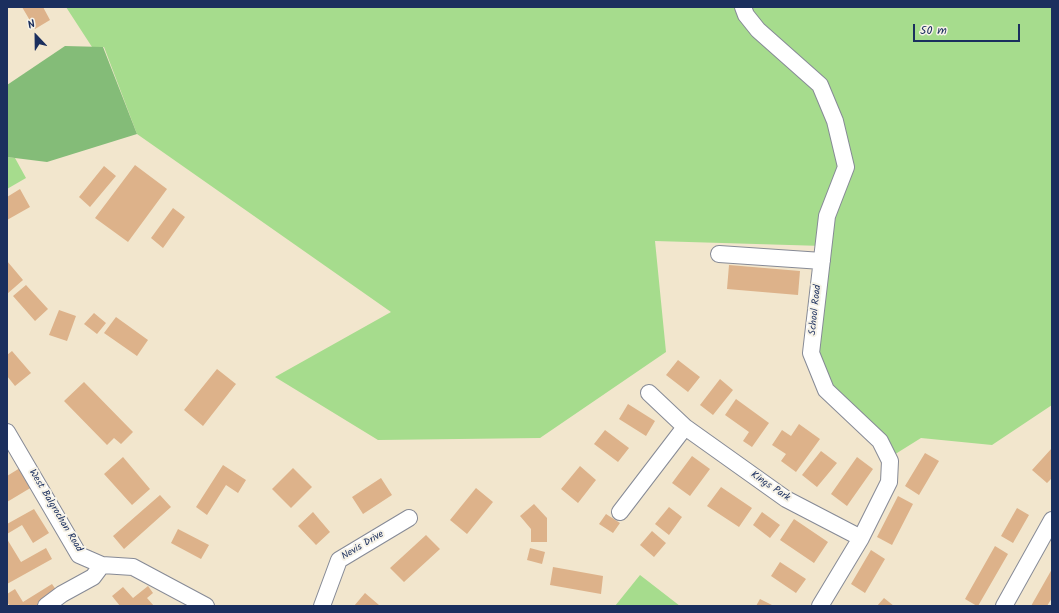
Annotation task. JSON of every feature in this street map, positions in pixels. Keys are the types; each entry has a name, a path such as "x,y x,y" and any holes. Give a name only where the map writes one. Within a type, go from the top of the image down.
{"street":[{"name":"School Road","path":"743,7 746,15 758,30 820,85 835,121 846,167 827,216 811,353 826,390 880,441 890,461 889,482 827,603"},
{"path":"719,254 822,261"},
{"name":"Kings Park","path":"649,393 685,427 786,499 861,538"},
{"path":"620,512 685,427"},
{"name":"West Balgrochan Road","path":"7,432 79,555 102,565 133,567 206,606"},
{"name":"Nevis Drive","path":"322,606 339,560 409,518"},
{"path":"1004,606 1052,520"},
{"path":"46,606 62,594 92,576 102,565"}],"green space":[{"path":"66,7 1052,7 1052,405 992,445 921,438 889,458 830,405 811,353 823,246 655,241 666,352 540,438 378,440 275,377 391,312 137,134 104,47 92,47"},
{"path":"65,46 103,47 137,134 47,162 7,157 7,85"},
{"path":"7,157 15,158 26,178 7,189"},
{"path":"640,575 680,606 615,606"}],"building":[{"path":"22,7 43,7 50,20 35,29"},
{"path":"135,165 167,189 128,242 95,218"},
{"path":"104,166 116,176 90,207 79,197"},
{"path":"20,189 30,207 7,220 7,197"},
{"path":"173,208 185,217 163,248 151,238"},
{"path":"7,261 23,280 7,294"},
{"path":"729,265 800,271 798,295 727,289"},
{"path":"26,285 48,309 35,321 13,296"},
{"path":"59,310 76,316 67,341 49,335"},
{"path":"94,313 106,323 97,334 84,324"},
{"path":"116,317 148,340 137,356 104,333"},
{"path":"12,351 31,373 15,386 7,376 7,355"},
{"path":"678,360 700,377 688,392 666,375"},
{"path":"217,369 236,384 203,426 184,410"},
{"path":"720,379 733,390 713,415 700,405"},
{"path":"84,382 133,432 121,444 114,438 107,445 64,401"},
{"path":"736,399 769,423 752,447 743,441 749,432 725,415"},
{"path":"628,404 655,421 646,436 619,419"},
{"path":"799,424 820,439 796,472 781,461 786,454 772,445 782,430 791,436"},
{"path":"605,430 629,448 618,462 594,444"},
{"path":"1052,448 1052,478 1047,483 1032,470"},
{"path":"821,451 837,463 817,487 802,475"},
{"path":"925,453 939,461 919,495 905,486"},
{"path":"692,456 710,469 690,496 672,483"},
{"path":"123,457 150,489 132,505 104,474"},
{"path":"857,457 873,469 847,506 831,494"},
{"path":"223,465 246,480 238,493 226,485 207,515 196,507"},
{"path":"580,466 596,480 578,503 561,489"},
{"path":"20,468 32,487 7,502 7,476"},
{"path":"293,468 312,487 291,508 272,489"},
{"path":"381,478 392,495 363,514 352,497"},
{"path":"721,487 752,508 739,527 707,506"},
{"path":"476,488 493,502 467,534 450,520"},
{"path":"160,495 171,507 124,549 113,536"},
{"path":"898,496 913,504 892,545 877,537"},
{"path":"534,504 547,518 547,542 531,542 531,529 520,516"},
{"path":"669,507 682,517 669,535 655,524"},
{"path":"1017,508 1029,515 1013,543 1001,536"},
{"path":"34,509 49,533 33,543 22,525 7,534 7,524"},
{"path":"313,512 330,532 316,545 298,526"},
{"path":"762,512 780,525 770,538 753,525"},
{"path":"606,514 620,523 613,533 599,524"},
{"path":"794,519 828,542 814,563 780,540"},
{"path":"178,529 209,545 201,559 171,543"},
{"path":"652,531 666,543 654,557 640,545"},
{"path":"426,535 440,549 404,582 390,568"},
{"path":"7,539 21,562 46,548 52,559 7,584"},
{"path":"995,546 1008,554 977,606 965,599"},
{"path":"530,548 545,552 542,564 527,560"},
{"path":"871,550 885,559 865,593 851,584"},
{"path":"780,562 806,579 796,593 771,576"},
{"path":"553,567 603,576 601,594 550,585"},
{"path":"1052,569 1052,598 1047,606 1031,606"},
{"path":"52,584 59,594 40,606 10,606 7,602 7,594 15,589 23,602"},
{"path":"148,586 153,593 147,598 154,606 120,606 112,596 123,587 133,598"},
{"path":"365,593 379,605 354,606"},
{"path":"884,598 894,606 877,606"},
{"path":"760,599 774,606 756,606"}]}
